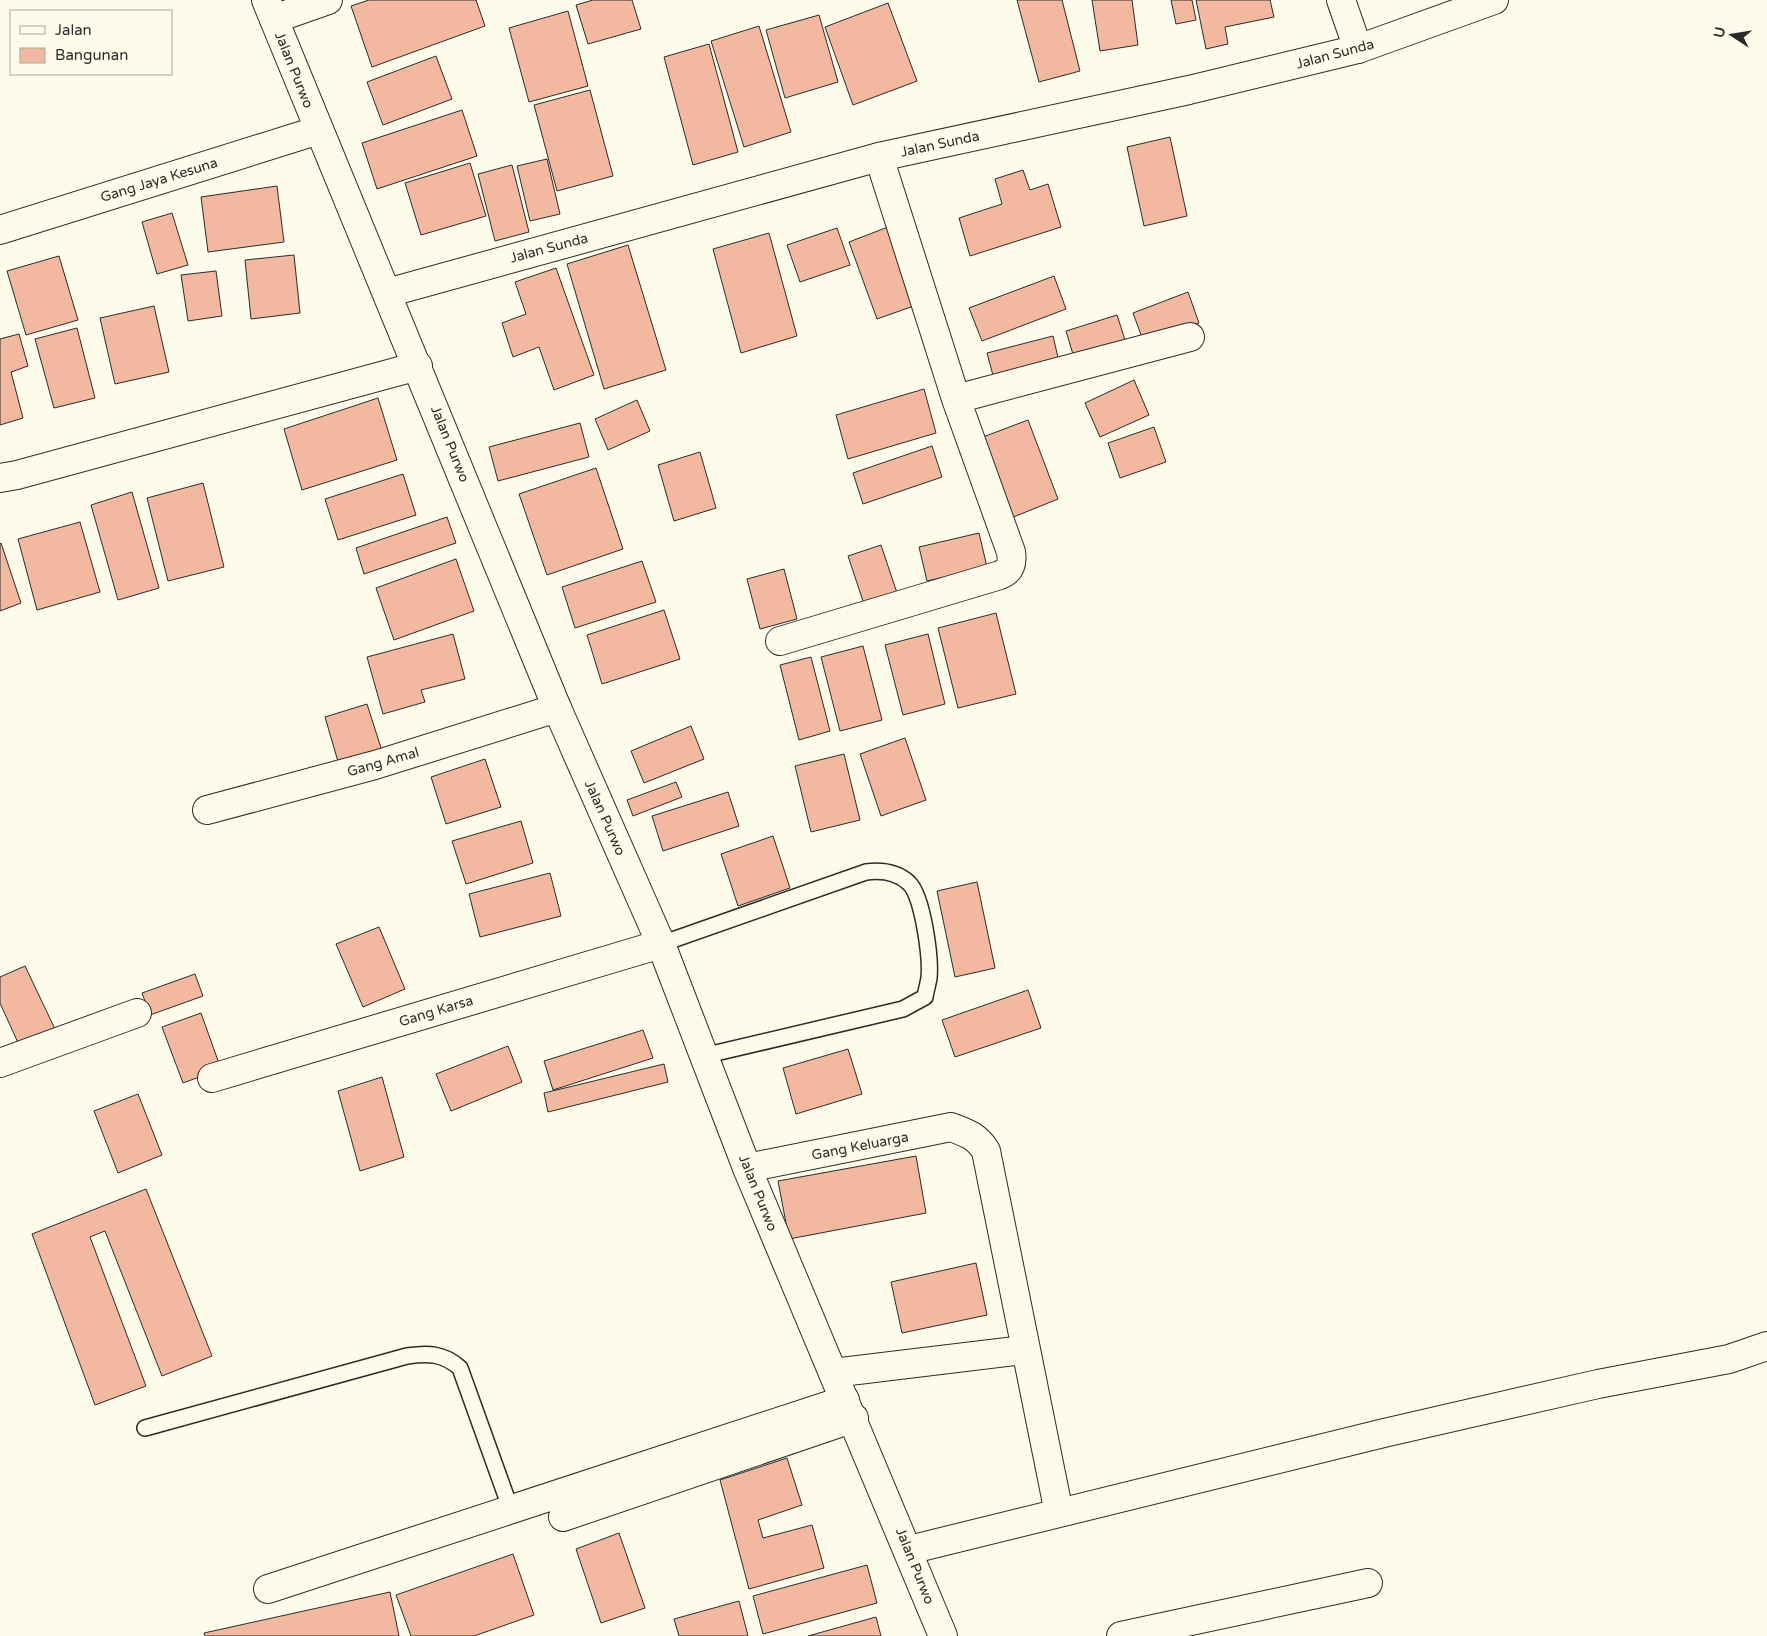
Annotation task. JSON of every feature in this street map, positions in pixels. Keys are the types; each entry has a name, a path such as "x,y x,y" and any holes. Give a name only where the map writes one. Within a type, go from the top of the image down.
{"street":[{"path":"270,10 328,0"},
{"path":"1341,0 1358,50"},
{"name":"Jalan Sunda","path":"387,292 879,157 1358,50 1494,0"},
{"name":"Jalan Purwo","path":"270,10 557,708 661,944 747,1168 944,1636"},
{"name":"Gang Jaya Kesuna","path":"0,230 318,130"},
{"path":"780,641 997,576 1012,565 1011,552 956,399 879,157"},
{"path":"956,399 1190,337"},
{"path":"0,478 17,475 418,366"},
{"name":"Gang Amal","path":"207,810 374,765 557,708"},
{"name":"Gang Karsa","path":"212,1078 661,944"},
{"path":"0,1063 137,1013"},
{"name":"Gang Keluarga","path":"747,1168 951,1127 972,1134 986,1151 1024,1350"},
{"path":"908,1550 1442,1420 1598,1384 1729,1359 1767,1346"},
{"path":"833,1373 1024,1350 1059,1513"},
{"path":"268,1589 511,1510 850,1409"},
{"path":"563,1517 850,1409"},
{"path":"1121,1636 1368,1583"}],"lane":[{"path":"661,944 866,872 880,870 902,877 916,892 927,946 929,977 925,997 903,1009 704,1056"},
{"path":"145,1428 407,1356 437,1355 452,1361 460,1368 511,1510"}],"building":[{"path":"369,0 476,0 485,26 372,67 351,6"},
{"path":"593,0 632,0 641,29 588,44 576,5"},
{"path":"1017,0 1062,0 1080,71 1039,82"},
{"path":"1092,0 1132,0 1138,45 1100,51"},
{"path":"1171,0 1192,0 1196,20 1176,24"},
{"path":"1196,0 1270,0 1274,17 1225,27 1228,44 1206,49"},
{"path":"888,3 917,81 853,105 825,27"},
{"path":"568,11 588,86 529,102 509,28"},
{"path":"819,15 838,82 785,98 766,30"},
{"path":"759,26 791,132 744,147 711,41"},
{"path":"709,44 738,152 693,165 664,57"},
{"path":"436,56 452,99 383,125 367,82"},
{"path":"590,90 613,176 557,191 534,105"},
{"path":"462,110 477,156 377,189 362,143"},
{"path":"1170,137 1187,216 1144,226 1127,147"},
{"path":"547,159 560,214 530,221 517,166"},
{"path":"470,163 486,216 421,235 405,183"},
{"path":"512,165 529,232 495,241 478,174"},
{"path":"1023,170 1030,190 1048,184 1061,227 970,256 959,218 1002,204 995,179"},
{"path":"277,186 284,242 208,252 201,197"},
{"path":"172,213 188,265 157,274 142,222"},
{"path":"893,225 922,303 877,319 849,242"},
{"path":"837,228 850,265 800,282 787,245"},
{"path":"769,233 797,336 741,353 713,249"},
{"path":"628,245 666,370 604,389 567,264"},
{"path":"294,255 300,313 251,319 245,260"},
{"path":"59,256 78,320 26,335 7,271"},
{"path":"556,268 594,375 554,390 539,347 513,357 502,323 526,314 515,282"},
{"path":"216,271 222,316 188,321 181,275"},
{"path":"1054,276 1066,309 982,341 969,308"},
{"path":"1188,292 1199,323 1144,343 1133,313"},
{"path":"154,306 169,372 115,384 100,318"},
{"path":"1117,315 1127,346 1075,361 1066,331"},
{"path":"77,328 95,398 54,408 35,339"},
{"path":"19,334 28,366 11,372 23,418 0,425 0,339"},
{"path":"1053,336 1060,366 995,383 987,353"},
{"path":"1134,380 1149,415 1100,437 1085,403"},
{"path":"924,389 936,433 848,459 836,415"},
{"path":"378,398 397,460 302,490 284,429"},
{"path":"637,400 650,431 608,450 595,419"},
{"path":"1028,420 1058,499 1006,520 975,440"},
{"path":"580,423 589,457 498,481 489,447"},
{"path":"1154,427 1166,462 1120,478 1108,443"},
{"path":"932,446 942,477 863,504 853,473"},
{"path":"700,452 716,508 674,521 658,465"},
{"path":"596,468 623,549 547,575 519,494"},
{"path":"403,474 416,515 338,540 325,499"},
{"path":"203,483 224,567 168,581 147,498"},
{"path":"132,492 159,588 118,600 91,505"},
{"path":"447,517 456,543 364,574 356,548"},
{"path":"80,522 100,592 37,610 18,539"},
{"path":"979,533 987,567 927,581 919,547"},
{"path":"0,544 21,603 0,611"},
{"path":"881,545 900,602 867,613 848,556"},
{"path":"456,559 474,611 394,640 376,588"},
{"path":"642,561 656,602 575,628 562,587"},
{"path":"784,569 797,619 760,629 747,579"},
{"path":"664,610 680,659 602,684 587,635"},
{"path":"996,613 1016,694 958,708 938,628"},
{"path":"453,634 465,679 421,690 425,702 383,714 367,657"},
{"path":"928,634 945,704 903,715 885,645"},
{"path":"863,646 882,720 840,731 821,657"},
{"path":"811,657 830,731 799,740 780,665"},
{"path":"367,704 382,751 339,765 325,717"},
{"path":"691,726 704,759 644,783 631,751"},
{"path":"905,738 926,800 881,816 860,754"},
{"path":"844,754 860,820 811,832 795,766"},
{"path":"485,759 501,807 446,824 431,777"},
{"path":"676,782 682,797 633,816 627,800"},
{"path":"728,792 739,826 663,851 652,816"},
{"path":"521,821 533,863 466,884 452,841"},
{"path":"773,836 790,888 738,906 721,854"},
{"path":"550,873 561,916 480,937 469,894"},
{"path":"977,882 995,968 955,977 937,891"},
{"path":"379,927 405,989 363,1007 336,944"},
{"path":"25,966 55,1029 19,1045 0,1003 0,977"},
{"path":"195,974 203,996 150,1015 142,993"},
{"path":"1028,990 1041,1028 955,1057 942,1020"},
{"path":"201,1013 221,1069 183,1083 162,1027"},
{"path":"643,1030 653,1058 553,1090 544,1061"},
{"path":"508,1046 522,1082 451,1111 436,1074"},
{"path":"848,1049 862,1094 796,1114 783,1068"},
{"path":"664,1064 668,1082 548,1112 544,1093"},
{"path":"382,1077 404,1157 360,1171 338,1091"},
{"path":"138,1094 162,1155 118,1173 94,1111"},
{"path":"916,1156 926,1213 789,1239 778,1181"},
{"path":"146,1189 212,1356 162,1376 105,1231 90,1237 146,1386 95,1405 32,1234"},
{"path":"976,1263 987,1315 902,1333 891,1282"},
{"path":"787,1458 802,1505 758,1520 763,1538 812,1525 824,1568 749,1589 720,1480"},
{"path":"619,1533 645,1608 601,1623 576,1549"},
{"path":"513,1554 534,1615 474,1636 411,1636 396,1595"},
{"path":"867,1565 877,1603 763,1634 753,1596"},
{"path":"390,1592 399,1636 205,1636 204,1633"},
{"path":"739,1601 748,1636 679,1636 674,1619"},
{"path":"876,1617 881,1636 808,1636"}]}
